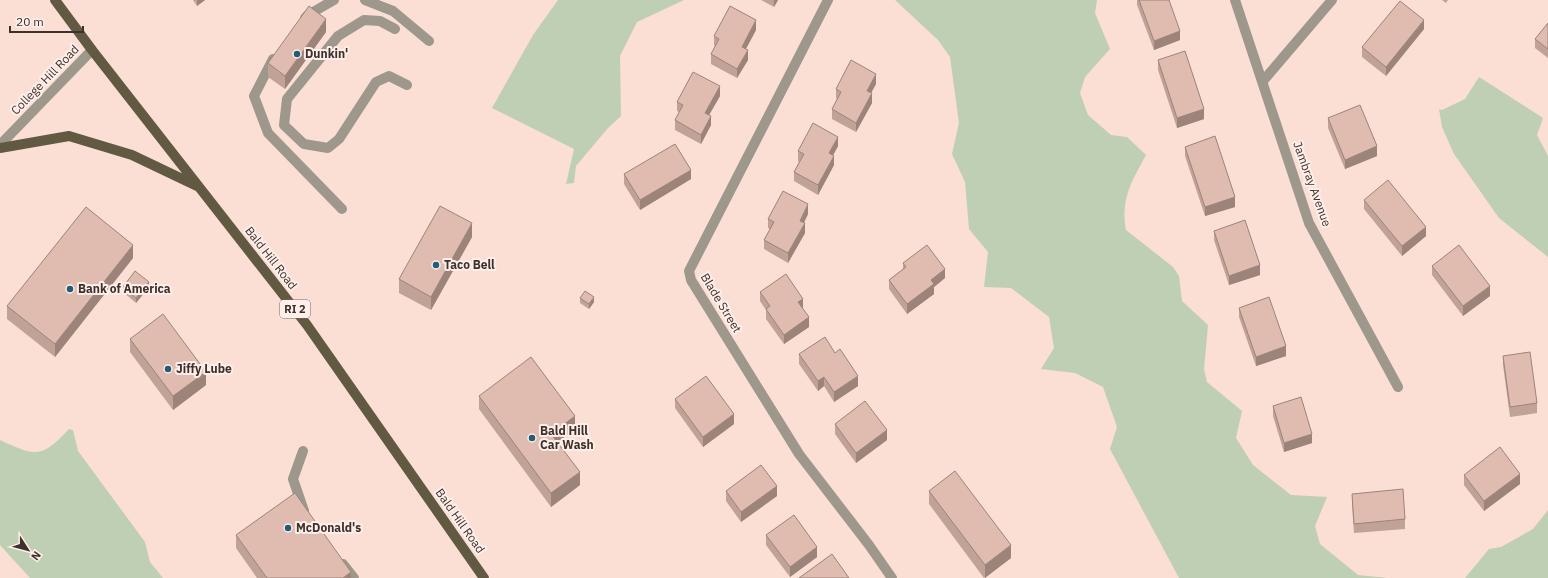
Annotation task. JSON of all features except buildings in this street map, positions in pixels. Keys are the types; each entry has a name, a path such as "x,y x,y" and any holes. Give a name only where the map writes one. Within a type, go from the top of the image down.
{"main road":[{"name":"Bald Hill Road","path":"55,0 92,50 307,325 484,578"},
{"path":"0,148 69,136 132,155 200,188"}],"street":[{"path":"299,26 308,15 334,0"},
{"path":"365,0 393,11 429,41"},
{"name":"Blade Street","path":"828,0 689,271 691,280 799,454 869,545 892,578"},
{"name":"Jambray Avenue","path":"1235,0 1309,223 1398,388"},
{"path":"1263,81 1332,0"},
{"path":"395,29 380,21 364,20 338,36 287,99 284,125 304,144 328,148 339,139 376,82 389,76 406,85"},
{"name":"College Hill Road","path":"0,145 92,50"},
{"path":"278,53 254,96 268,133 342,209"},
{"path":"303,451 293,479 301,506 310,521"},
{"path":"336,555 354,578"}],"green space":[{"path":"558,0 684,0 637,22 620,56 621,116 608,128 576,166 574,183 566,184 574,149 492,108 533,35"},
{"path":"895,0 1097,0 1095,13 1110,49 1085,77 1080,93 1088,115 1111,135 1127,137 1146,155 1128,191 1125,209 1126,230 1173,267 1179,276 1182,301 1208,325 1204,369 1207,382 1242,411 1236,438 1253,465 1291,495 1327,497 1315,526 1320,544 1358,575 1388,578 1179,578 1110,449 1117,427 1103,387 1075,373 1041,369 1054,348 1049,317 1011,288 984,287 988,252 969,229 965,182 952,154 959,123 950,57 938,40"},
{"path":"1479,77 1543,118 1537,135 1548,156 1548,257 1499,218 1454,154 1442,127 1439,109 1442,110 1465,99"},
{"path":"69,429 73,430 78,451 145,542 150,562 163,578 30,578 0,545 0,440 22,450 38,452 45,450 52,445"},
{"path":"1548,510 1548,578 1465,578 1489,549 1501,547 1533,529"}],"place":[{"name":"Dunkin'","path":"297,54"},
{"name":"Taco Bell","path":"436,265"},
{"name":"Bank of America","path":"70,289"},
{"name":"Jiffy Lube","path":"168,369"},
{"name":"Bald Hill Car Wash","path":"532,438"},
{"name":"McDonald's","path":"288,528"}]}
